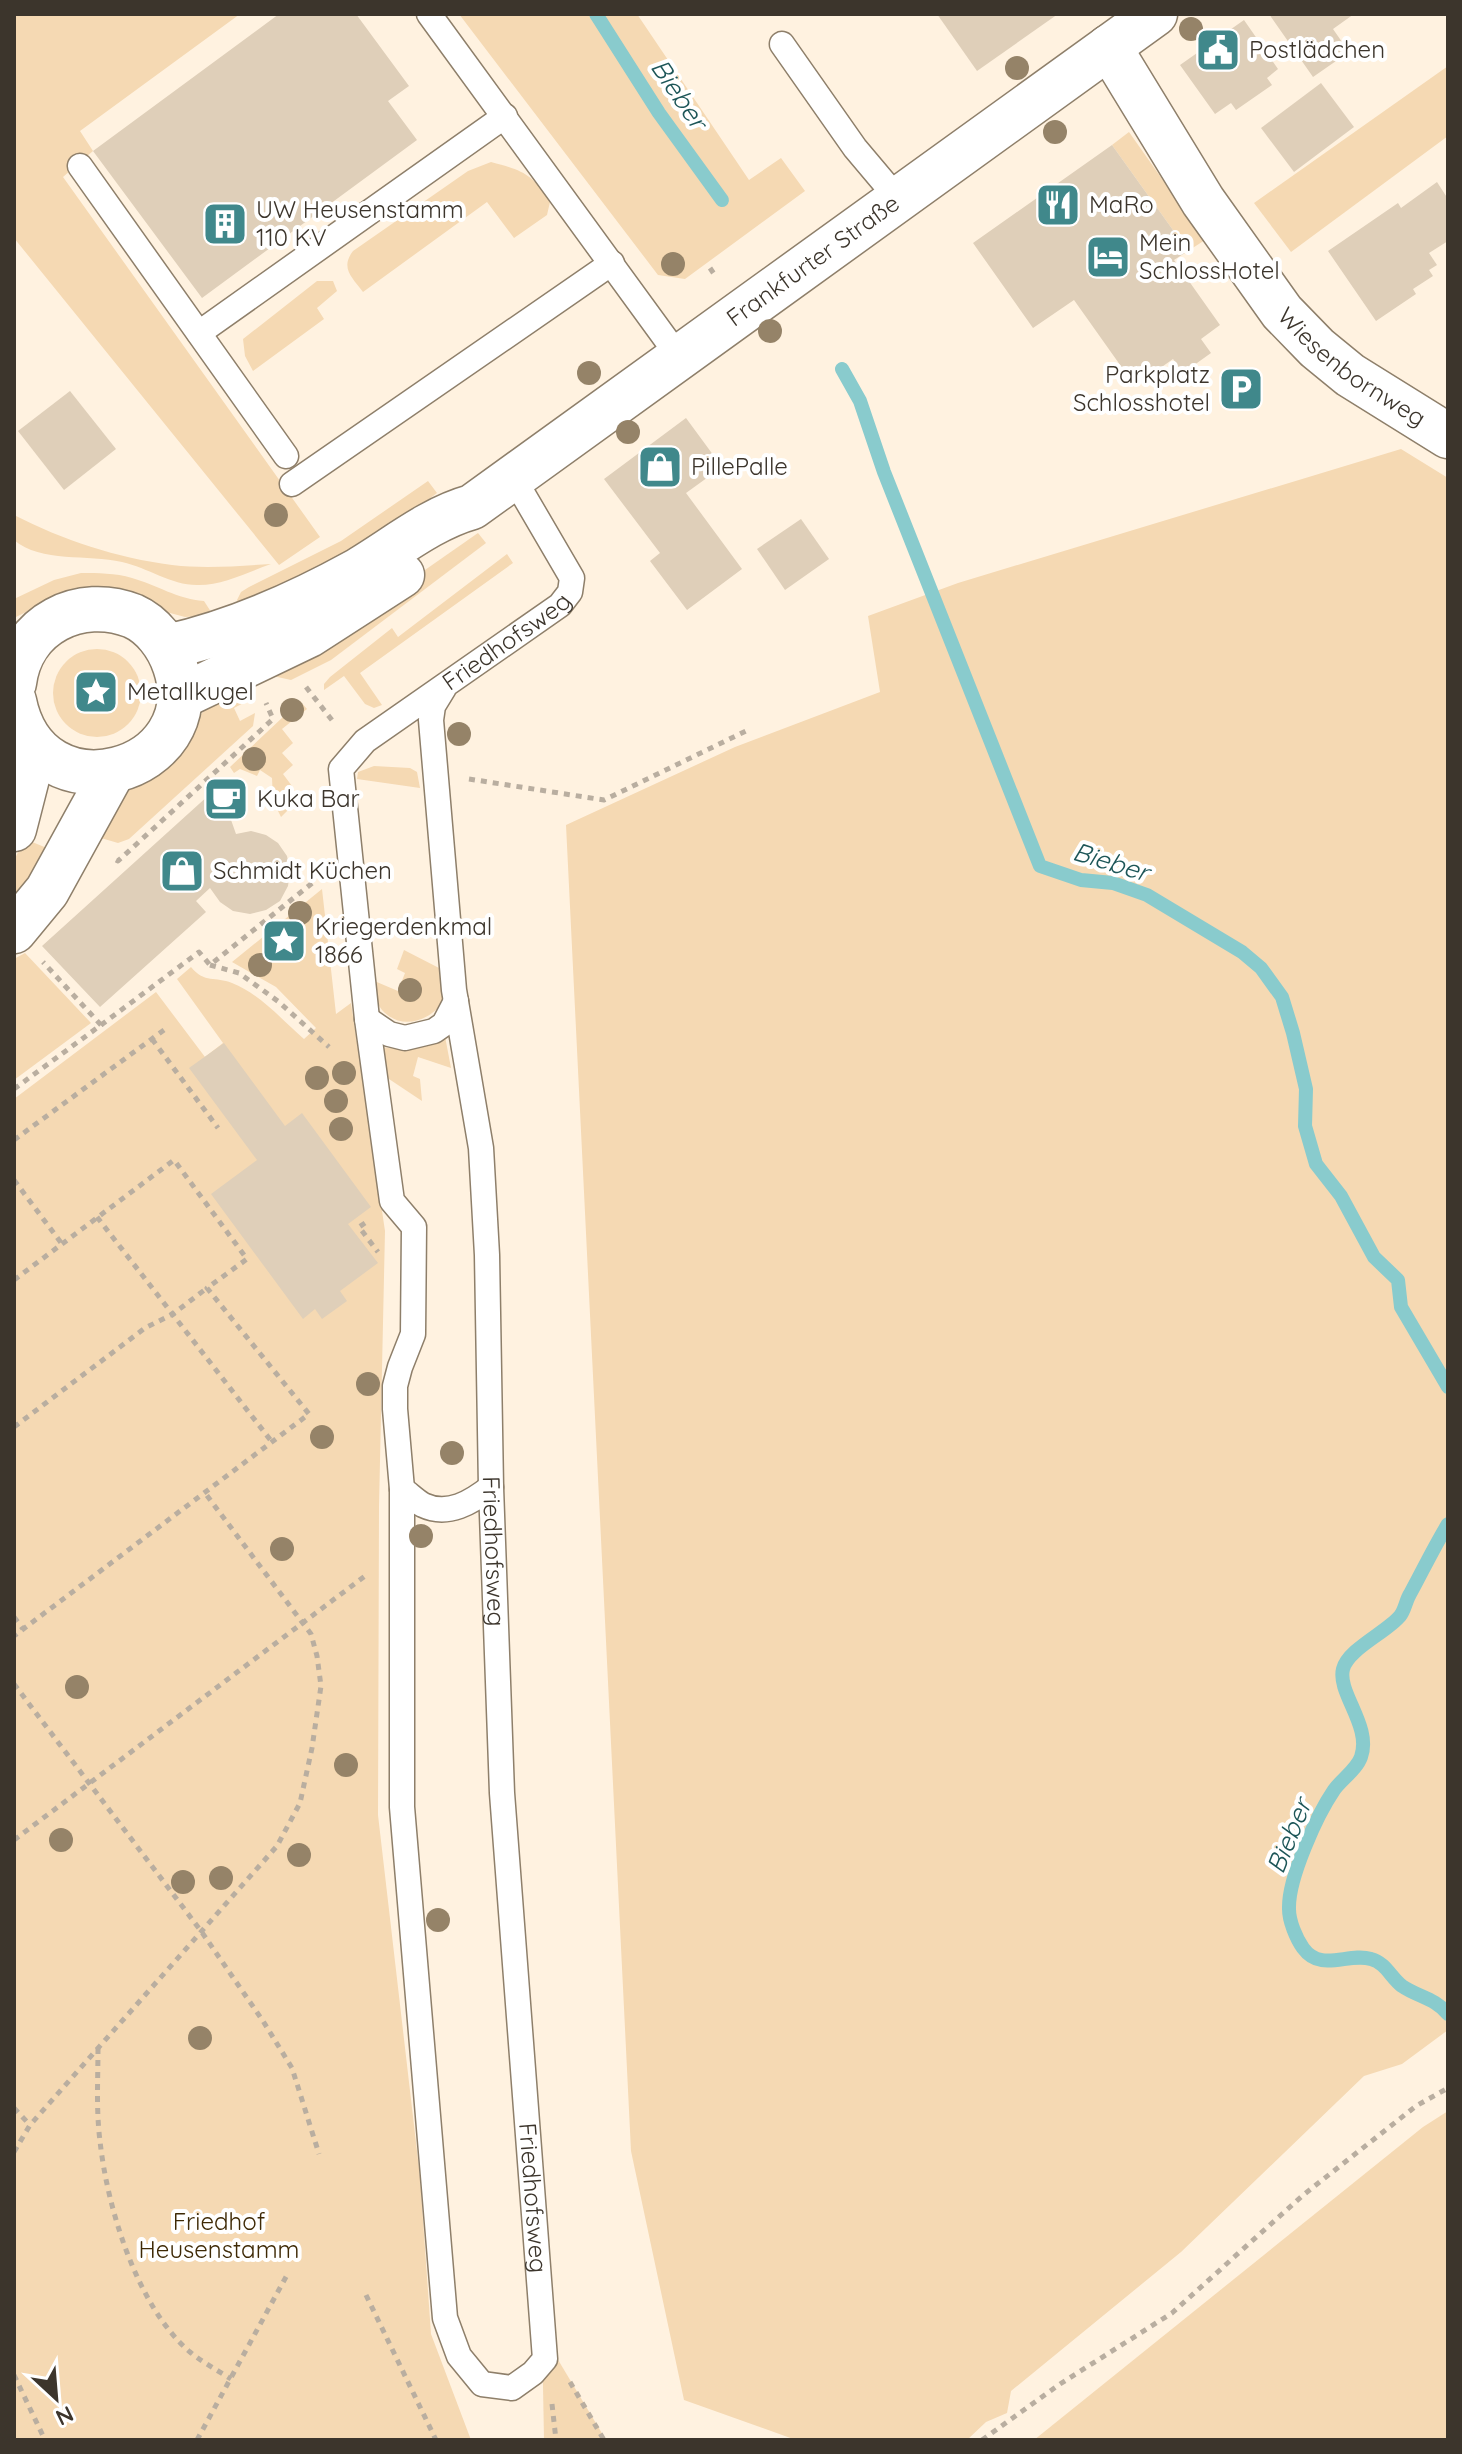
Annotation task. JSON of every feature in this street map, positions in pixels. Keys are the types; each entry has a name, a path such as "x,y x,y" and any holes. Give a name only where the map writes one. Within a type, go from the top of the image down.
{"street":[{"name":"Frankfurter Straße","path":"167,647 197,641 273,614 354,572 445,515 472,507 1155,14"},
{"name":"Wiesenbornweg","path":"1109,47 1203,201 1282,312 1317,348 1350,375 1448,436"},
{"name":"Frankfurter Straße","path":"180,697 309,635 350,610 459,534 472,507"},
{"path":"14,829 19,695 35,634 53,620 80,609 115,610 137,618 153,630 167,647 178,676 180,697 172,724 154,751 136,764 112,773 83,773 47,759 19,695"},
{"path":"26,944 47,891 112,773"}],"lane":[{"path":"429,14 679,357"},
{"path":"782,44 855,148 898,199"},
{"path":"199,333 505,116"},
{"path":"80,166 286,456"},
{"path":"292,484 612,263"},
{"name":"Friedhofsweg","path":"402,1489 402,1807 445,2318 459,2356 482,2384 512,2388 533,2373 545,2359 502,1793 491,1487 487,1255 481,1148 456,1001 431,720 433,706 444,688 560,605 570,592 572,578 513,477"},
{"path":"444,688 365,741 341,769 367,1019 392,1201 414,1227 413,1334 395,1386 402,1489 425,1506 447,1509 471,1503 491,1487"},
{"path":"367,1019 389,1034 405,1038 434,1031 444,1024 456,1001"}],"path":[{"path":"306,687 338,729 365,741"},
{"path":"435,771 473,780 604,800 750,729"},
{"path":"107,872 118,861"},
{"path":"210,965 317,879"},
{"path":"26,944 101,1025"},
{"path":"14,1089 199,952 210,965 239,973 279,1002 329,1047"},
{"path":"14,1140 164,1030"},
{"path":"152,1039 218,1128"},
{"path":"14,1280 174,1160 247,1259 173,1314 145,1328 14,1427"},
{"path":"14,1180 62,1244"},
{"path":"97,1217 272,1442"},
{"path":"14,1636 309,1414 207,1288"},
{"path":"14,2152 30,2125 277,1846 300,1803 321,1686 311,1634 205,1493"},
{"path":"14,1840 365,1576"},
{"path":"14,1617 23,1629"},
{"path":"14,1684 201,1931 263,2021 292,2068 319,2154"},
{"path":"98,2047 99,2139 109,2201 129,2255 145,2294 176,2338 191,2353 231,2379"},
{"path":"982,2440 1060,2384 1172,2313 1302,2196 1416,2106 1448,2088"},
{"path":"14,2108 30,2125"},
{"path":"197,2440 287,2275"},
{"path":"366,2295 436,2440"},
{"path":"14,2375 45,2440"},
{"path":"14,2399 22,2391"}],"green space":[{"path":"14,14 240,14 80,131 93,151 63,177 320,537 279,565 14,238"},
{"path":"459,14 637,14 749,180 781,158 805,191 685,279 658,275"},
{"path":"1448,66 1448,136 1291,252 1254,203"},
{"path":"1129,132 1205,240 1188,251 1112,145"},
{"path":"491,162 519,171 532,179 550,202 547,215 514,238 487,202 363,292 348,267 353,251 468,171"},
{"path":"317,281 333,281 337,291 317,308 324,319 253,371 245,356 243,339"},
{"path":"1401,449 1448,478 1448,2030 1402,2064 1364,2076 1181,2252 1011,2391 1007,2413 986,2422 967,2440 796,2440 684,2400 631,2151 566,825 735,747 880,692 868,616 958,583"},
{"path":"428,481 437,493 414,510 341,555 240,608 237,600 241,592 341,541"},
{"path":"14,515 91,547 151,562 197,567 271,564 217,583 189,585 122,562 37,552 14,540"},
{"path":"478,533 486,543 331,660 291,680 273,676"},
{"path":"507,554 513,563 360,673 382,705 374,708 365,704 344,676 324,690 324,684 330,677 392,628 398,637"},
{"path":"81,573 132,578 185,598 204,601 213,615 185,617 159,610 40,605 14,618 14,599 54,580"},
{"path":"88,649 106,649 122,656 134,668 141,684 141,702 134,718 122,730 106,737 88,737 72,730 60,718 53,702 53,684 60,668 72,656"},
{"path":"243,679 251,699 234,708 240,721 255,713 253,726 129,839 118,843 94,836 128,791 163,769 207,706"},
{"path":"300,701 307,709 282,729 293,743 282,753 293,765 283,774 292,786 283,795 292,806 281,817 273,801 272,778 260,770 257,776 240,769 234,773 230,767"},
{"path":"374,766 410,768 417,772 420,788 357,779 358,772"},
{"path":"25,839 54,851 14,909 14,860"},
{"name":"Friedhof Heusenstamm","path":"322,889 336,1014 351,1003 385,1231 379,1507 378,1815 420,2177 431,2334 471,2440 14,2440 14,1099 156,992 205,1057 223,1043 177,979 191,967 201,976 232,983 252,994 304,1039 316,1028 276,987 232,962"},
{"path":"404,950 439,968 443,1003 430,1015 406,1022 382,1010 372,980 398,991 405,973 397,969"},
{"path":"25,953 91,1023 14,1080 14,959"},
{"path":"444,1031 451,1068 418,1057 413,1076 420,1079 422,1101 383,1075 378,1046 397,1049 412,1046"},
{"path":"1448,2111 1448,2440 1034,2440 1423,2127"},
{"path":"542,2333 606,2440 544,2440"}],"building":[{"name":"UW Heusenstamm 110 KV","path":"279,14 356,14 409,86 388,101 417,140 202,298 93,151"},
{"path":"937,14 1058,14 977,71"},
{"path":"1269,14 1354,14 1333,29 1349,52 1313,77"},
{"path":"1244,20 1278,69 1267,78 1272,85 1236,110 1231,103 1215,114 1180,65"},
{"path":"1321,83 1354,127 1294,172 1261,128"},
{"path":"1112,145 1188,251 1174,260 1220,325 1201,339 1211,353 1183,373 1173,359 1135,386 1074,300 1033,328 973,243"},
{"path":"1437,182 1448,199 1448,241 1429,253 1437,265 1429,270 1433,276 1413,289 1416,294 1376,321 1328,251 1398,203 1401,208"},
{"path":"70,391 116,449 64,490 18,431"},
{"path":"686,418 722,467 686,493 742,569 687,610 650,561 660,553 604,479"},
{"path":"801,519 829,559 785,590 757,549"},
{"path":"220,785 241,808 230,817 236,834 251,831 266,835 278,843 287,856 290,871 288,886 280,901 266,910 250,914 233,911 220,902 210,888 196,901 206,912 100,1007 42,946"},
{"path":"224,1043 285,1126 302,1113 371,1207 348,1224 378,1263 340,1291 347,1301 322,1319 315,1309 303,1319 211,1194 257,1160 189,1068"}],"waterway":[{"name":"Bieber","path":"596,14 659,113 722,200"},
{"name":"Bieber","path":"842,369 860,401 884,472 1040,866 1081,880 1113,883 1147,895 1242,952 1261,968 1282,997 1293,1033 1306,1089 1305,1126 1316,1164 1341,1196 1374,1257 1398,1280 1401,1307 1448,1387"},
{"name":"Bieber","path":"1448,1524 1400,1616 1352,1655 1343,1669 1345,1689 1362,1734 1361,1757 1334,1790 1312,1830 1293,1881 1289,1909 1295,1934 1310,1955 1326,1961 1362,1958 1376,1961 1402,1986 1438,2004 1448,2014"}],"place":[{"name":"Postlädchen","path":"1218,50"},
{"name":"MaRo","path":"1058,205"},
{"name":"UW Heusenstamm 110 KV","path":"225,224"},
{"name":"Mein SchlossHotel","path":"1108,257"},
{"name":"Parkplatz Schlosshotel","path":"1241,389"},
{"name":"PillePalle","path":"660,467"},
{"name":"Metallkugel","path":"96,692"},
{"name":"Kuka Bar","path":"226,799"},
{"name":"Schmidt Küchen","path":"182,871"},
{"name":"Kriegerdenkmal 1866","path":"284,941"}]}
